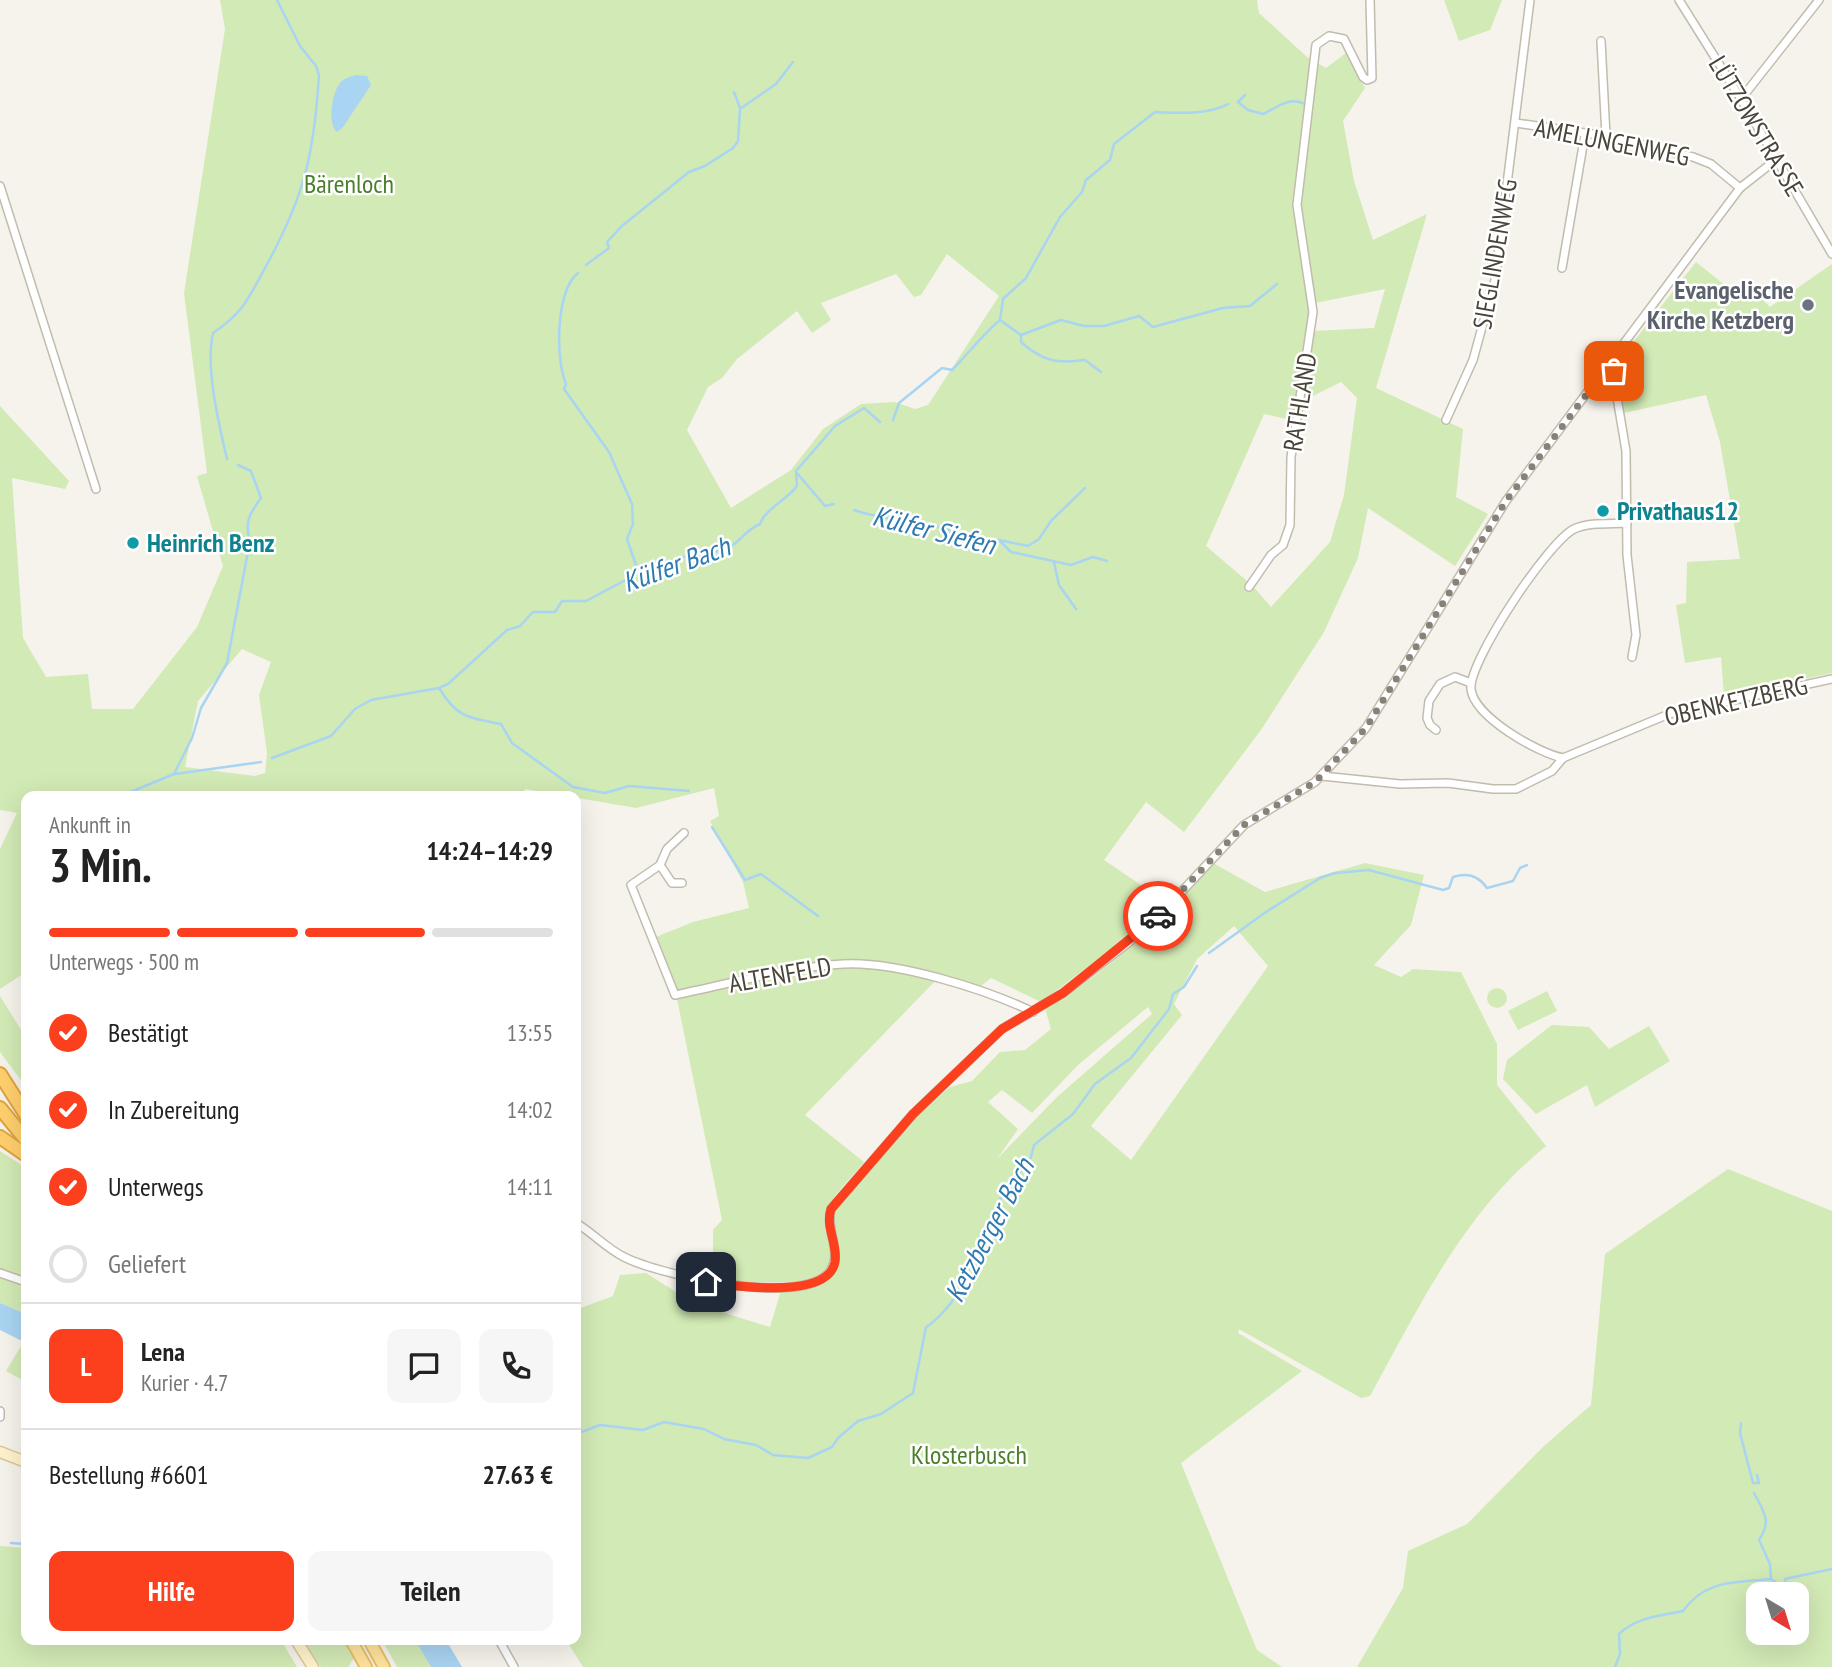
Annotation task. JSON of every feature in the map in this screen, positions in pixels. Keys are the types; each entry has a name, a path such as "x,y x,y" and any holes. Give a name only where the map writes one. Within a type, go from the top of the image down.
{"highway":[{"path":"0,1074 21,1108"},
{"path":"0,1086 21,1110"},
{"path":"0,1108 21,1134"},
{"path":"0,1137 21,1152"}],"main road":[{"path":"0,1452 21,1460"},
{"path":"299,1645 313,1667"},
{"path":"356,1645 376,1666"},
{"path":"370,1645 376,1666"}],"street":[{"name":"RATHLAND","path":"1250,587 1271,555 1283,545 1290,525 1291,457 1313,312 1297,205 1316,45 1329,36 1344,40 1363,77 1367,80 1372,78 1370,0"},
{"name":"SIEGLINDENWEG","path":"1446,420 1473,360 1486,321 1495,280 1530,0"},
{"name":"LÜTZOWSTRASSE","path":"1678,0 1741,99 1832,254"},
{"path":"1741,99 1819,0"},
{"path":"1601,41 1606,136"},
{"name":"AMELUNGENWEG","path":"1516,123 1606,136 1701,159 1740,188"},
{"path":"1562,268 1585,134"},
{"path":"581,1226 626,1258 696,1280 757,1287 799,1286 820,1281 835,1262 828,1218 834,1204 921,1106 1002,1029 1063,993 1144,929 1249,820 1322,776 1366,728 1386,701 1506,501 1740,188 1777,159"},
{"path":"0,186 96,489"},
{"path":"1611,362 1626,451 1627,555 1636,635 1632,657"},
{"path":"1563,758 1490,719 1477,704 1471,683 1478,662 1515,598 1568,533 1589,525 1627,523"},
{"path":"1436,730 1430,725 1427,710 1440,684 1455,677 1471,683"},
{"name":"OBENKETZBERG","path":"1322,776 1400,784 1448,782 1493,789 1516,789 1552,771 1563,758 1668,714 1832,679"},
{"name":"ALTENFELD","path":"684,833 667,849 660,865 631,885 675,995 799,970 849,964 915,973 1002,996 1033,1012"},
{"path":"660,865 672,883 682,883"},
{"path":"0,1273 21,1280"},
{"path":"0,1411 0,1417"},
{"path":"502,1645 514,1667"}],"green space":[{"name":"Bärenloch","path":"220,0 1257,0 1259,13 1307,57 1326,68 1346,53 1365,88 1343,121 1354,181 1373,240 1427,214 1376,388 1463,429 1456,497 1488,514 1455,566 1368,508 1358,558 1324,632 1261,730 1184,832 1146,802 1104,860 1166,902 1123,941 1041,1002 991,978 981,986 940,976 805,1115 864,1162 827,1211 830,1269 810,1282 732,1282 731,1270 713,1268 713,1230 722,1220 675,989 656,937 693,922 749,908 743,882 710,821 719,816 714,788 636,808 581,799 581,791 525,789 21,791 21,975 0,989 0,849 17,813 0,810 0,406 69,481 65,489 12,478 23,638 46,677 88,674 92,709 133,709 197,627 223,566 197,476 207,473 184,293 225,29","holes":["947,254 999,296 928,405 915,409 895,402 861,404 823,429 791,470 731,508 687,430 708,387 722,378 737,359 797,311 812,333 831,320 821,303 896,274 914,297 921,295","1385,289 1374,328 1313,331 1303,401 1341,382 1357,398 1344,495 1330,542 1271,607 1253,586 1206,546 1264,414 1295,421 1310,304","242,649 271,662 259,695 267,753 265,773 255,776 185,767 198,701"]},
{"path":"1444,0 1502,0 1490,30 1459,41"},
{"path":"1696,262 1731,290 1743,280 1770,307 1832,264 1832,673 1724,696 1721,657 1685,663 1676,605 1686,603 1687,562 1740,559 1720,442 1706,395 1624,413 1620,380 1621,365 1627,350"},
{"name":"Klosterbusch","path":"1213,863 1265,892 1365,863 1424,875 1411,925 1374,965 1401,977 1413,969 1461,972 1497,1044 1497,1085 1546,1146 1517,1172 1467,1230 1426,1294 1370,1396 1361,1398 1239,1329 1238,1333 1302,1371 1181,1463 1257,1650 1282,1667 583,1667 569,1645 581,1645 581,1308 613,1296 620,1275 646,1273 695,1304 770,1327 782,1287 807,1287 823,1283 831,1275 832,1222 836,1206 924,1108 950,1087 972,1081 1000,1052 1025,1050 1051,1029 1045,1008 1092,978 1155,924","holes":["1234,926 1268,966 1131,1160 1091,1126 1182,1015 1174,1004 1197,959","1148,1007 1152,1014 1057,1097 997,1159 1018,1129 988,1102 1002,1090 1032,1113 1079,1064"]},
{"path":"1497,988 1504,991 1507,998 1504,1005 1497,1008 1490,1005 1487,998 1490,991"},
{"path":"1547,991 1557,1011 1518,1030 1508,1011"},
{"path":"0,996 21,1030 21,1080 0,1052"},
{"path":"1552,1025 1589,1027 1609,1049 1649,1026 1670,1061 1595,1107 1587,1085 1536,1114 1503,1079 1507,1060"},
{"path":"0,1151 21,1165 21,1312 0,1303"},
{"path":"1728,1169 1832,1211 1832,1667 1357,1667 1403,1588 1408,1551 1467,1524 1544,1446 1591,1405 1605,1254"},
{"path":"21,1346 21,1379 6,1371"},
{"path":"0,1546 21,1548 21,1645 284,1645 297,1667 0,1667"},
{"path":"306,1645 349,1645 354,1658 348,1667 321,1667"},
{"path":"385,1645 418,1645 431,1667 397,1667"}],"water":[{"path":"356,75 367,76 371,85 337,132 331,115 337,88 342,81"},
{"path":"0,1303 21,1312 21,1340 0,1330"},
{"path":"418,1645 449,1645 462,1667 431,1667"}],"waterway":[{"path":"227,459 212,379 213,333 244,305 289,219 305,175 317,104 319,75 316,66 300,46 277,0"},
{"path":"586,265 609,248 607,242 622,226 689,172 705,166 733,148 738,141 740,109 776,84 793,62"},
{"path":"734,92 740,108"},
{"name":"Külfer Bach","path":"1245,95 1238,102 1248,110 1263,114 1289,102 1305,104"},
{"name":"Külfer Bach","path":"893,420 899,403 942,368 952,370 1000,320 1003,299 1026,278 1060,217 1082,192 1086,180 1110,160 1114,144 1155,112 1202,112 1228,104"},
{"path":"578,273 565,294 560,325 560,358 566,384 564,389 609,452 632,504 633,524 627,539 638,571"},
{"path":"1000,320 1021,335 1061,320 1084,326 1104,326 1139,316 1153,327 1223,308 1250,306 1277,284"},
{"path":"1021,336 1021,342 1043,357 1066,362 1085,360 1101,372"},
{"name":"Külfer Bach","path":"439,688 448,684 507,630 520,626 533,612 555,612 562,601 586,601 652,566 691,555 702,556 709,551 725,550 760,524 766,514 793,491 797,486 796,471 835,426 864,408 880,422"},
{"path":"133,791 174,774 192,738 201,708 227,663 250,541 248,523 261,498 251,471 238,465"},
{"name":"Külfer Siefen","path":"796,472 825,506 834,504"},
{"path":"999,540 1028,546 1039,539 1051,521 1085,488"},
{"name":"Külfer Siefen","path":"854,510 945,529 972,543 999,540 1011,552 1071,565 1093,557 1107,561"},
{"name":"Külfer Siefen","path":"1054,562 1059,585 1076,609"},
{"path":"272,758 331,736 355,709 371,700 439,688 458,711 480,720 501,724 512,743 573,787 605,793 629,786 689,791"},
{"path":"175,774 261,762"},
{"path":"712,827 745,880 761,874 818,916"},
{"name":"Ketzberger Bach","path":"1209,953 1266,912 1320,878 1335,873 1369,870 1443,890 1449,888 1453,877 1464,875 1473,876 1487,888 1513,881 1520,868 1527,865"},
{"name":"Ketzberger Bach","path":"581,1432 600,1425 643,1430 664,1422 704,1429 724,1439 756,1445 773,1455 808,1458 832,1447 838,1438 858,1421 881,1414 913,1393 926,1327 950,1304 974,1270 981,1251 980,1235 988,1233 998,1217 1000,1199 1031,1157 1034,1145 1073,1114 1095,1084 1131,1058 1169,1009 1173,994 1184,987 1197,966"},
{"path":"1741,1423 1740,1433 1753,1483 1759,1483 1757,1475"},
{"path":"1754,1493 1765,1516 1765,1527 1759,1540 1770,1564 1771,1579"},
{"path":"11,1543 21,1544"},
{"path":"1615,1667 1620,1654 1619,1634 1626,1628 1657,1616 1683,1611 1701,1593 1711,1588 1733,1582 1771,1579 1781,1586 1785,1585 1785,1579 1832,1569"}],"way so far":[{"path":"1158,916 1249,820 1315,782 1366,728 1386,701 1506,501 1611,362 1614,371"}],"place":[{"name":"Evangelische Kirche Ketzberg","path":"1808,305"},
{"name":"Privathaus12","path":"1603,511"},
{"name":"Heinrich Benz","path":"133,543"}],"route":[{"path":"706,1282 757,1287 799,1286 820,1281 828,1275 835,1262 828,1218 831,1209 913,1114 1002,1029 1063,993 1096,969 1158,916"}]}
